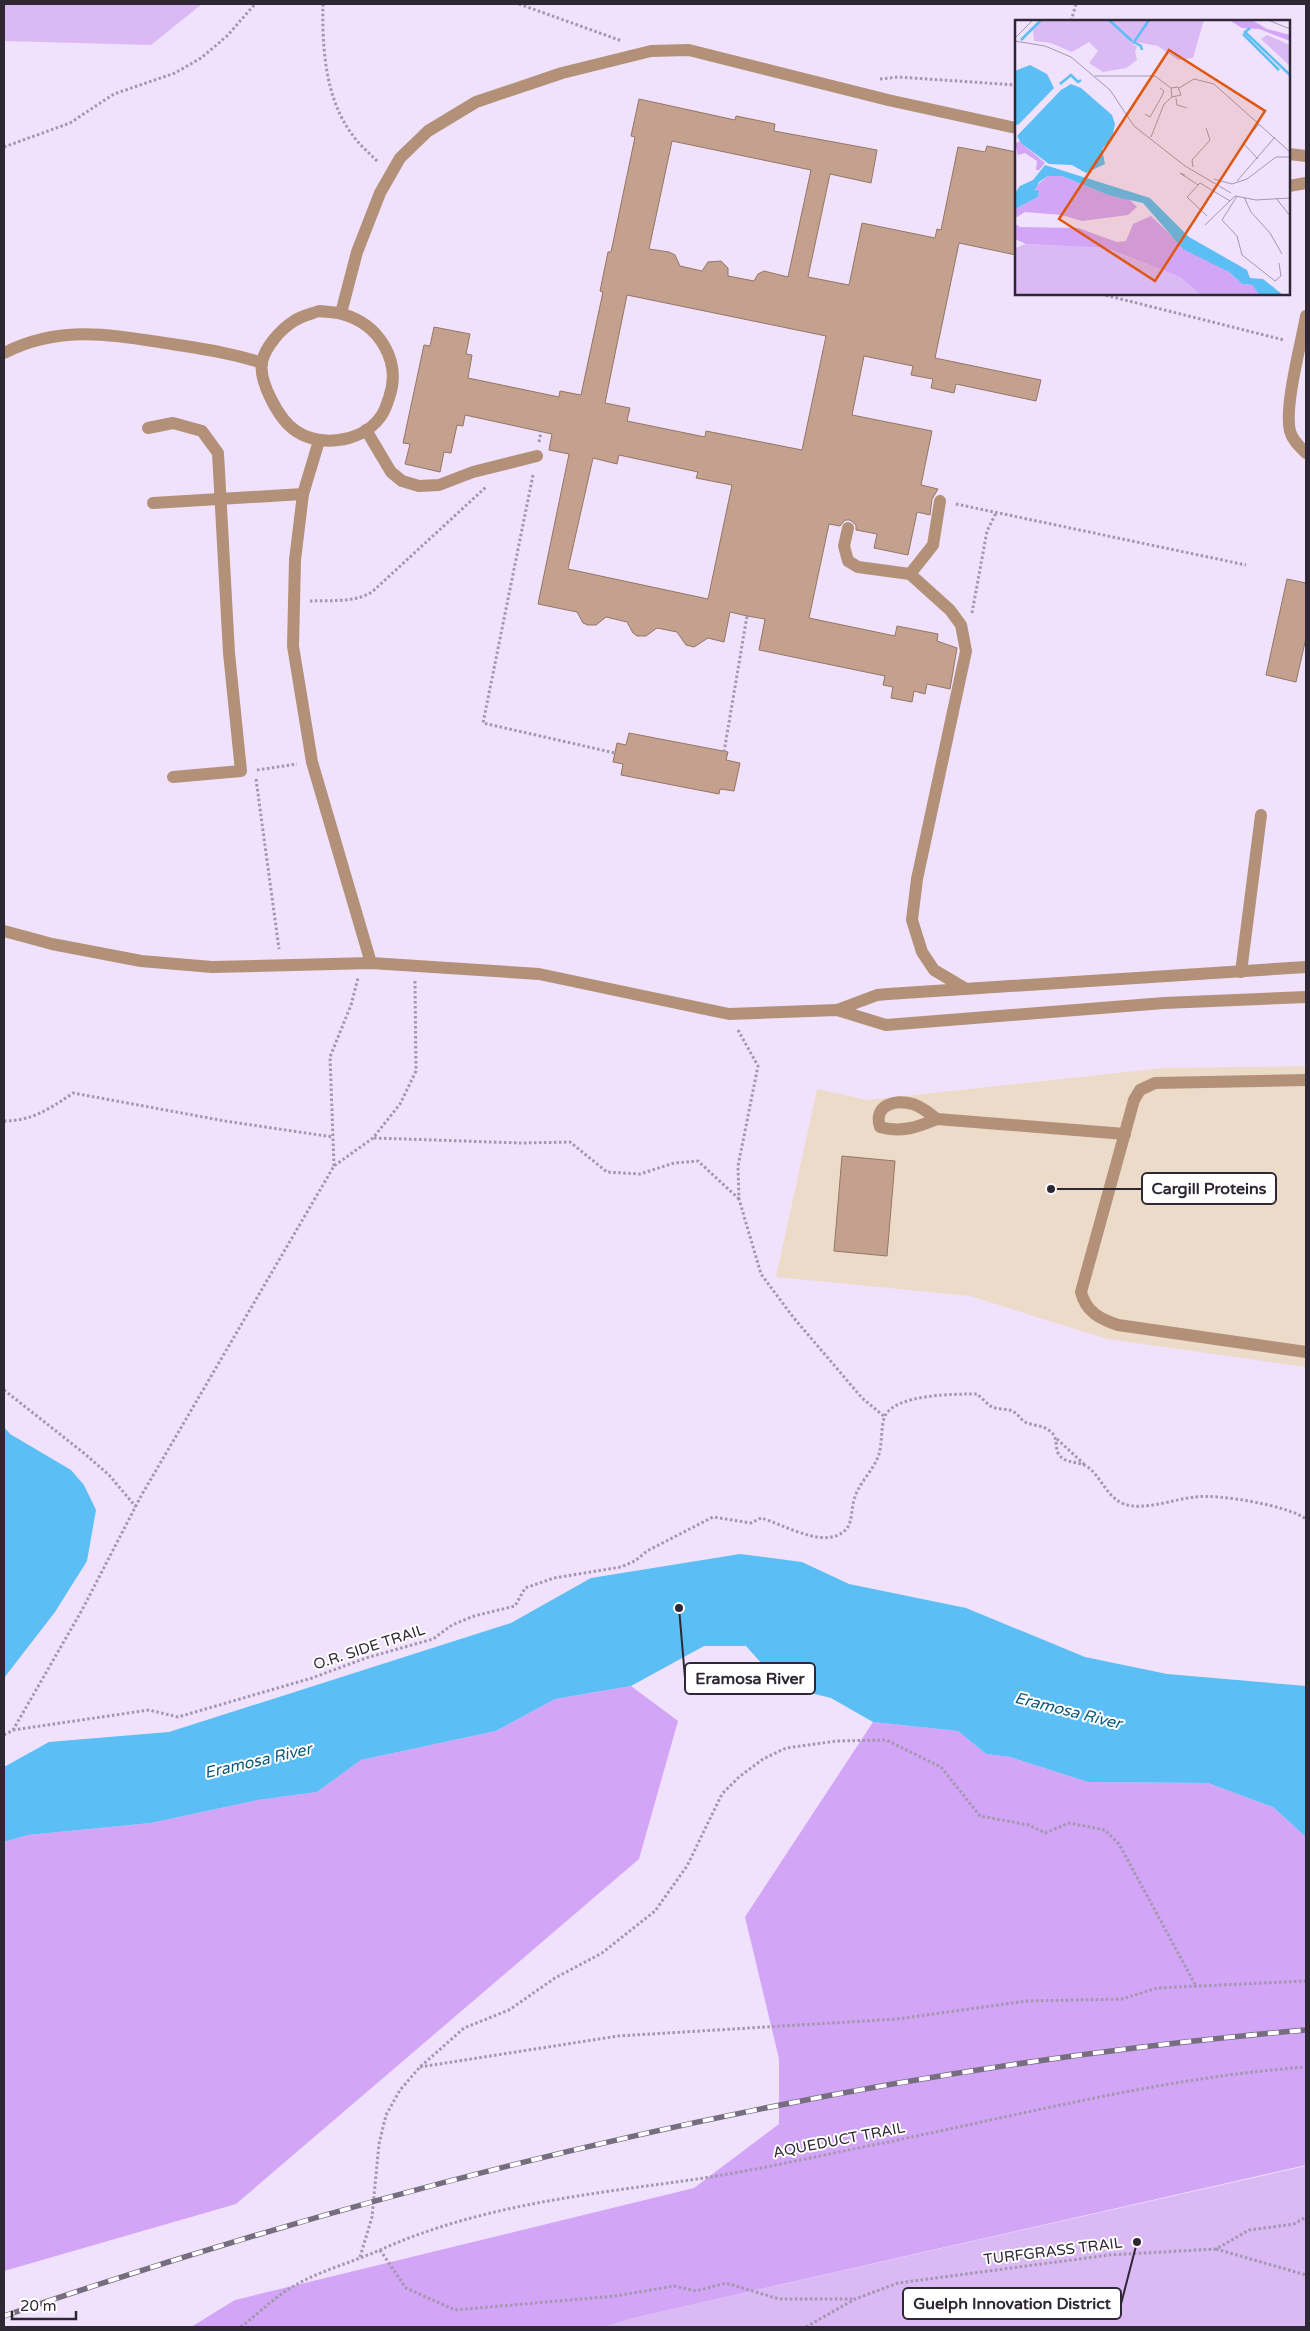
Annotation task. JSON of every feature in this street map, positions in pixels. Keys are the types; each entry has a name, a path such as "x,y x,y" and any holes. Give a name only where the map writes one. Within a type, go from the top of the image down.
{"lane":[{"path":"341,313 357,252 380,193 400,158 428,131 476,102 562,73 651,51 689,50 888,100 1015,128"},
{"path":"1290,154 1306,156"},
{"path":"1290,186 1306,183"},
{"path":"319,311 341,313 361,322 384,342 392,364 392,389 383,414 366,430 346,440 318,441 296,432 278,414 266,388 262,363 274,338 294,321 319,311"},
{"path":"1306,316 1289,407 1290,432 1297,444 1306,453"},
{"path":"4,353 22,344 58,336 104,333 236,354 262,363"},
{"path":"148,428 173,423 202,431 218,453 222,499 229,653 241,771 173,777"},
{"path":"366,430 391,472 402,481 419,486 439,485 473,472 537,456"},
{"path":"318,441 303,494 295,560 293,646 312,762 366,963"},
{"path":"153,503 303,494"},
{"path":"910,574 932,545 940,501"},
{"path":"848,528 844,546 848,561 858,567 910,574 950,610 961,625 966,651 916,879 912,920 922,952 934,970 966,989"},
{"path":"1241,972 1260,815"},
{"path":"4,931 52,944 140,961 212,967 366,963 539,974 729,1014 837,1010 877,995 1306,967"},
{"path":"837,1010 886,1025 1164,1003 1306,998"},
{"path":"1306,1080 1155,1083 1140,1090 1134,1100 1083,1281 1082,1292 1084,1302 1091,1312 1098,1318 1118,1325 1306,1352"},
{"path":"936,1120 1125,1134"}],"path":[{"path":"4,147 70,123 114,94 175,73 200,58 227,36 255,4"},
{"path":"323,4 322,34 330,88 340,112 354,136 390,175"},
{"path":"519,4 651,51"},
{"path":"1071,20 1076,4"},
{"path":"874,80 898,77 1015,85"},
{"path":"1104,295 1288,340"},
{"path":"541,432 482,723 615,753"},
{"path":"294,602 363,597 372,592 492,481"},
{"path":"953,504 1246,565"},
{"path":"972,617 987,531 996,513"},
{"path":"724,752 747,616"},
{"path":"241,771 312,762"},
{"path":"255,770 281,964"},
{"path":"334,1166 330,1057 366,963"},
{"path":"4,1735 13,1730 82,1610 136,1507 239,1326 334,1166 373,1138 400,1104 416,1071 415,965"},
{"path":"729,1014 758,1066 738,1166 739,1199 761,1274 793,1317 862,1398 885,1417 891,1407 928,1396 977,1394 992,1407 1014,1412 1024,1422 1042,1426 1051,1431 1086,1466 1110,1495 1124,1504 1136,1506 1207,1496 1237,1499 1289,1511 1306,1519"},
{"path":"4,1122 18,1121 44,1113 72,1093 224,1121 333,1137"},
{"path":"373,1138 522,1143 570,1142 607,1172 640,1174 674,1163 698,1161 739,1199"},
{"path":"4,1390 85,1454 108,1475 136,1507"},
{"name":"O.R. SIDE TRAIL","path":"13,1730 149,1710 178,1717 312,1678 366,1658 433,1639 452,1625 474,1616 515,1606 525,1588 554,1578 621,1567 635,1561 647,1551 713,1517 751,1523 761,1518 805,1535 815,1537 837,1536 848,1527 853,1518 854,1500 879,1455 885,1417"},
{"path":"1056,1438 1058,1453 1066,1461 1086,1466"},
{"path":"360,2257 372,2217 379,2144 386,2115 400,2090 420,2067 464,2028 509,2010 555,1978 602,1953 655,1911 687,1866 722,1794 739,1777 763,1759 786,1748 837,1741 886,1740 941,1767 980,1816 1029,1825 1045,1833 1069,1823 1105,1830 1119,1844 1196,1986"},
{"path":"420,2067 618,2036 897,2019 1027,2001 1122,1999 1157,1988 1306,1981"},
{"name":"AQUEDUCT TRAIL","path":"241,2327 285,2292 338,2264 468,2218 536,2204 632,2187 685,2181 865,2147 1162,2085 1306,2066"},
{"name":"TURFGRASS TRAIL","path":"806,2327 855,2299 898,2283 1027,2264 1109,2255 1216,2250 1249,2230 1294,2224 1306,2217"},
{"path":"380,2250 406,2288 455,2310 615,2296 674,2286 696,2291 726,2283 778,2300 855,2299"},
{"path":"1216,2250 1306,2275"}],"shaded area":[{"path":"4,4 202,4 151,45 4,41"},
{"path":"1306,1066 1306,1367 1107,1339 970,1296 776,1277 817,1089 867,1100 1163,1068"},
{"path":"631,1686 678,1721 639,1859 236,2204 4,2271 4,1842 28,1835 151,1823 258,1800 317,1792 361,1760 496,1731 555,1699"},
{"path":"873,1722 958,1731 986,1754 1010,1757 1088,1782 1208,1783 1273,1807 1306,1837 1306,2165 629,2319 605,2327 191,2327 235,2300 694,2188 779,2124 779,2059 745,1917"},
{"path":"1306,2166 1306,2327 605,2327 629,2319"}],"water":[{"path":"4,1427 10,1434 71,1470 84,1485 96,1510 87,1561 55,1612 4,1678"},
{"path":"740,1554 802,1562 849,1584 966,1608 1085,1657 1167,1674 1306,1686 1306,1837 1273,1807 1208,1783 1088,1782 1010,1757 986,1754 958,1731 873,1722 831,1698 782,1686 746,1646 704,1646 631,1686 555,1699 496,1731 361,1760 317,1792 258,1800 151,1823 28,1835 4,1842 4,1767 49,1742 169,1732 511,1623 591,1578"}],"building":[{"path":"639,99 735,120 736,116 775,124 774,131 877,150 871,183 830,174 808,277 849,285 862,223 935,238 937,229 941,230 958,147 985,152 987,146 1015,152 1015,255 959,243 935,358 1041,380 1036,401 956,384 954,393 931,388 933,379 911,375 913,366 864,356 852,415 932,431 921,485 938,489 932,499 930,515 917,512 908,555 874,548 877,534 856,530 856,525 850,520 845,520 840,526 829,524 809,618 895,636 897,626 938,634 937,641 957,648 950,689 927,684 925,694 914,691 912,702 891,698 893,687 883,685 885,676 759,650 765,619 730,612 724,642 708,638 694,647 686,645 677,632 657,628 646,636 637,636 633,633 627,622 606,617 596,625 588,625 583,623 577,612 538,604 569,454 549,450 552,434 465,415 463,426 457,425 451,453 444,452 440,472 405,464 410,444 403,443 424,345 430,346 434,327 470,334 466,354 472,355 468,378 559,397 560,391 581,395 603,292 600,291 608,252 611,252 635,137 631,136","holes":["672,141 811,170 788,277 764,271 758,274 754,281 728,276 728,268 721,261 708,262 702,271 680,266 675,255 669,252 649,249","627,295 826,336 802,450 706,431 705,437 627,421 630,408 605,403","619,455 698,472 696,478 732,485 708,599 568,569 593,458 617,464"]},
{"path":"1287,579 1306,583 1306,638 1296,682 1266,675"},
{"path":"629,733 728,752 726,760 740,763 734,791 720,789 719,794 621,775 623,764 613,762 617,743 626,745"},
{"path":"842,1156 895,1161 887,1256 834,1251"}],"railway":[{"path":"4,2316 162,2264 322,2216 484,2172 646,2133 810,2099 975,2070 1140,2047 1306,2030"}],"place":[{"name":"Cargill Proteins","path":"1051,1189"},
{"name":"Eramosa River","path":"679,1608"},
{"name":"Guelph Innovation District","path":"1137,2242"}]}
